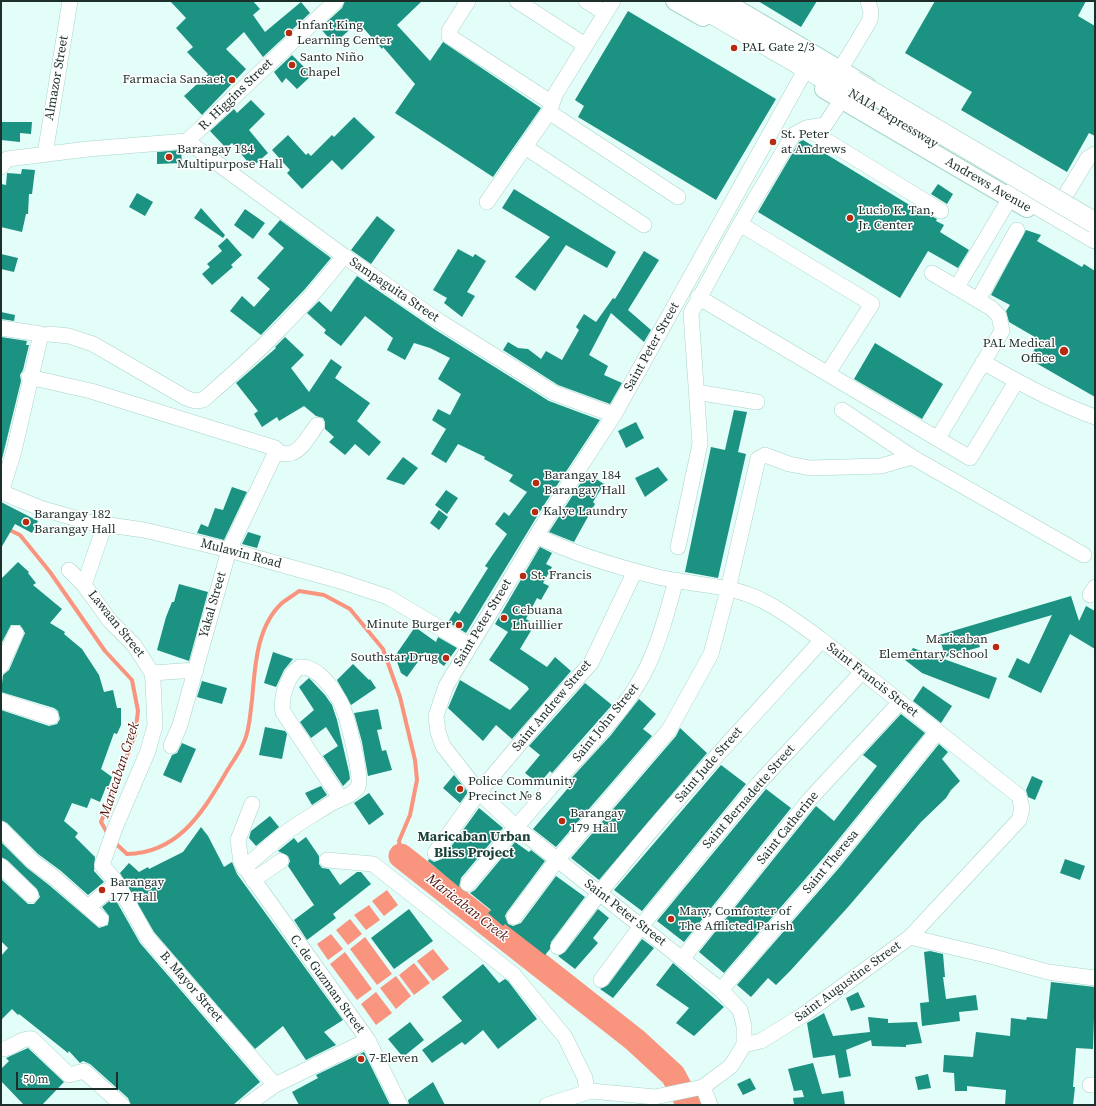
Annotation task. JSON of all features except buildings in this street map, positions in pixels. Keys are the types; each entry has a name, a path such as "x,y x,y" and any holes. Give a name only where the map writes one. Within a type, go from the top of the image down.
{"highway":[{"name":"NAIA Expressway","path":"691,1 1095,238"},
{"name":"NAIA Expressway","path":"719,1 1095,221"}],"main road":[{"name":"Andrews Avenue","path":"675,1 1095,247"},
{"name":"Andrews Avenue","path":"722,1 951,134 1095,221"},
{"path":"938,155 951,134"}],"street":[{"name":"Almazor Street","path":"45,154 70,1"},
{"name":"R. Higgins Street","path":"1,167 7,159 187,141 336,1"},
{"path":"468,1 449,30 449,36 678,196"},
{"path":"517,1 585,45"},
{"path":"487,202 525,148 550,108 556,92 609,7 586,1"},
{"path":"840,70 870,20 871,12 868,1"},
{"name":"Saint Peter Street","path":"744,1045 744,1026 740,1010 721,990 515,826 479,792 443,746 438,732 436,716 446,686 537,536 614,415 802,76"},
{"path":"678,547 700,444 691,313 698,297 793,135 806,128 825,125 842,99"},
{"path":"806,128 941,211"},
{"name":"Sampaguita Street","path":"187,141 344,256 439,321 554,393 614,415"},
{"path":"525,148 644,225"},
{"path":"1062,201 1088,158 1095,154"},
{"path":"957,287 1010,198"},
{"path":"740,224 872,304 828,373"},
{"path":"978,300 1018,230"},
{"path":"1,328 68,336 93,344 186,398 195,401 203,400 251,359 319,288 344,256"},
{"path":"932,273 992,308 999,316 1002,331 938,438"},
{"path":"698,297 970,458 1016,382"},
{"path":"1,492 14,451 29,377 45,334"},
{"path":"984,362 1016,382 1095,417"},
{"path":"29,377 91,391 275,448 280,453 290,454 298,450 317,425"},
{"path":"696,392 757,402"},
{"path":"842,410 912,457 1084,555"},
{"name":"Yakal Street","path":"171,746 180,725 229,550 274,456 280,453"},
{"path":"514,917 558,860 670,730 711,654 728,590 758,459 765,455 789,464 810,468 881,466 912,457"},
{"name":"Mulawin Road","path":"1,492 44,509 88,522 144,530 229,550 340,581 388,597 470,646"},
{"path":"84,585 105,524"},
{"name":"Saint Francis Street","path":"537,536 570,552 635,571 728,590 760,599 790,617 822,640 1019,796 1022,809 1018,820 910,937"},
{"name":"Lawaan Street","path":"69,570 84,585 110,621 134,645 152,673"},
{"name":"Saint Andrew Street","path":"435,852 479,792 549,709 591,663 635,571"},
{"name":"Saint John Street","path":"468,884 515,826 590,745 628,698 639,681 658,643 676,580"},
{"path":"2,660 16,633"},
{"name":"Saint Jude Street","path":"558,947 598,893 718,754 822,640"},
{"path":"249,874 285,833 340,798 355,791 359,781 353,744 340,702 321,676 307,667 300,667 294,671 287,686 282,703 283,712 340,798"},
{"path":"152,673 196,670"},
{"name":"Saint Bernadette Street","path":"600,980 641,926 758,784 862,672"},
{"name":"B. Mayor Street","path":"152,673 154,726 152,736 140,770 115,828 102,865 117,883 148,937 275,1085"},
{"path":"1,701 51,717"},
{"name":"Saint Catherine","path":"682,959 810,799 900,702"},
{"name":"Saint Theresa","path":"721,990 832,862 937,732"},
{"path":"249,874 241,862 238,840 252,804"},
{"path":"1,829 32,861 101,919"},
{"path":"327,860 372,864 514,975 565,1037 585,1078 587,1092"},
{"path":"249,874 281,861"},
{"path":"1,866 31,896"},
{"name":"C. de Guzman Street","path":"249,874 368,1040 400,1105"},
{"path":"88,907 117,883"},
{"name":"Saint Augustine Street","path":"744,1045 761,1041 803,1015 910,937 994,957 1048,972 1095,978"},
{"path":"1,1049 7,1049 26,1039 32,1039 69,1075 84,1070 122,1105"},
{"path":"247,1105 275,1085 368,1040"},
{"path":"547,1105 591,1091 639,1100 659,1099 701,1088 731,1066 744,1045"},
{"path":"701,1088 710,1105"}],"shaded area":[{"path":"387,890 398,905 384,916 372,901"},
{"path":"369,905 380,920 366,930 354,915"},
{"path":"350,919 362,934 348,945 336,930"},
{"path":"331,934 343,949 328,960 317,944"},
{"path":"365,937 392,974 377,985 350,949"},
{"path":"433,949 449,969 433,981 417,961"},
{"path":"345,952 372,989 357,1000 330,964"},
{"path":"414,963 430,983 414,995 399,975"},
{"path":"396,976 411,996 396,1009 380,988"},
{"path":"376,992 392,1013 376,1025 361,1004"}],"waterway":[{"name":"Maricaban Creek","path":"1,526 20,535 50,572 105,651 132,680 138,711 135,735 101,822 108,834"},
{"name":"Maricaban Creek","path":"113,841 127,854 145,852 160,847 174,839 196,818 240,751 248,732 258,648 267,624 273,613 282,603 299,591 324,595 350,609 383,649 400,697 415,760 417,780 410,815 399,841 401,856"},
{"name":"Maricaban Creek","path":"401,856 635,1040 673,1075 689,1105"}],"place":[{"name":"Infant King Learning Center","path":"289,33"},
{"name":"PAL Gate 2/3","path":"734,48"},
{"name":"Santo Niño Chapel","path":"292,65"},
{"name":"Farmacia Sansaet","path":"232,80"},
{"name":"St. Peter at Andrews","path":"773,142"},
{"name":"Barangay 184 Multipurpose Hall","path":"169,157"},
{"name":"Lucio K. Tan, Jr. Center","path":"850,218"},
{"name":"PAL Medical Office","path":"1064,351"},
{"name":"Barangay 184 Barangay Hall","path":"536,483"},
{"name":"Kalye Laundry","path":"535,512"},
{"name":"Barangay 182 Barangay Hall","path":"26,522"},
{"name":"St. Francis","path":"523,576"},
{"name":"Cebuana Lhuillier","path":"504,618"},
{"name":"Minute Burger","path":"459,625"},
{"name":"Maricaban Elementary School","path":"996,647"},
{"name":"Southstar Drug","path":"446,658"},
{"name":"Police Community Precinct № 8","path":"460,789"},
{"name":"Barangay 179 Hall","path":"562,821"},
{"name":"Barangay 177 Hall","path":"102,890"},
{"name":"Mary, Comforter of The Afflicted Parish","path":"671,919"},
{"name":"7-Eleven","path":"361,1059"}],"district":[{"name":"Maricaban Urban Bliss Project","path":"474,846"}]}
